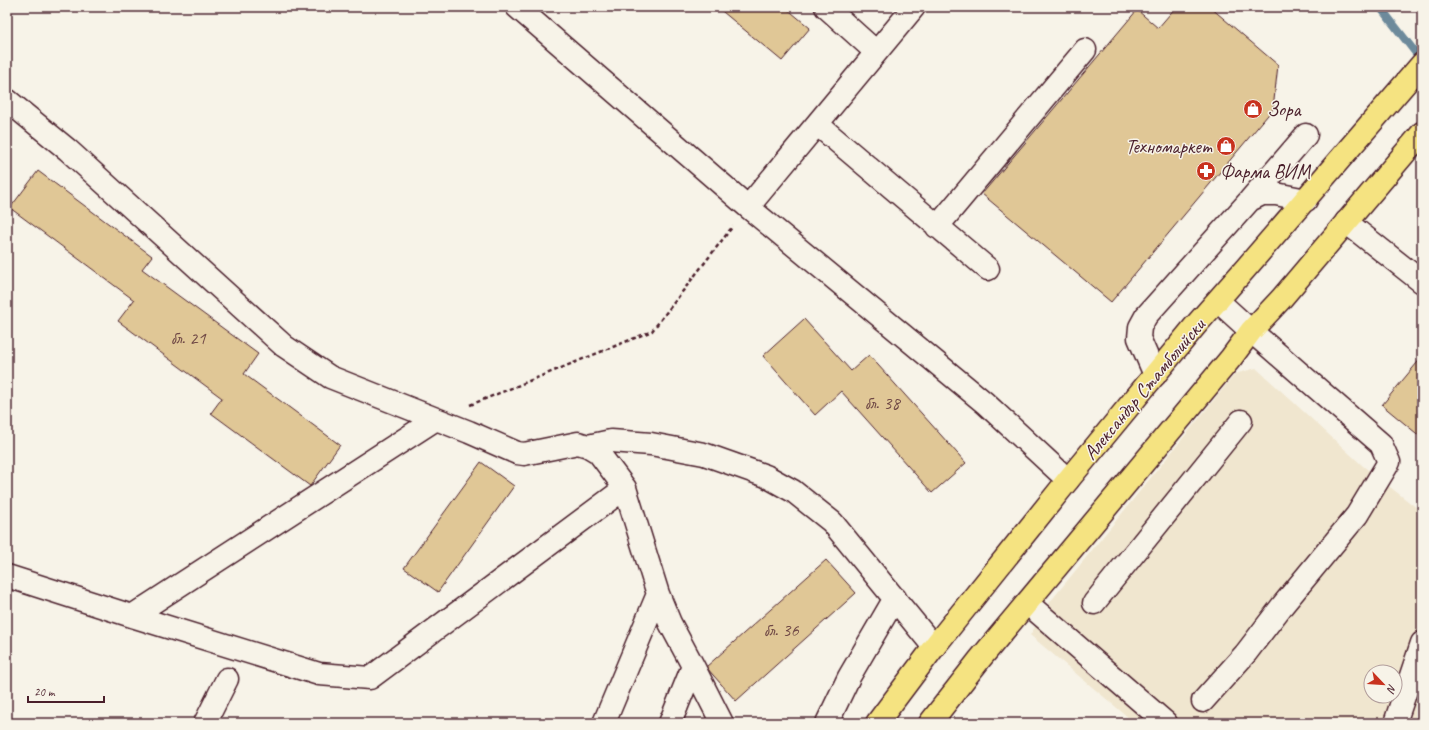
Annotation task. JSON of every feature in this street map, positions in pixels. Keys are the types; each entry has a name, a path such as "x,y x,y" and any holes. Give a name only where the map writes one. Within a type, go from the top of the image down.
{"main road":[{"name":"Александър Стамболийски","path":"877,723 934,646 1068,480 1196,326 1422,64"},
{"path":"930,723 1027,603 1231,358 1251,331 1281,299 1422,133"}],"street":[{"path":"517,7 748,207 985,403 1068,480"},
{"path":"826,7 876,52"},
{"path":"748,207 914,7"},
{"path":"937,227 1085,50"},
{"path":"7,100 68,150 284,346 330,377 517,453 524,454 578,443 588,446 598,452 625,488 658,594 670,623 722,723"},
{"path":"817,124 988,269"},
{"path":"1155,375 1139,338 1140,327 1146,316 1306,135"},
{"path":"1250,200 1262,194 1276,194 1306,200"},
{"path":"1346,222 1422,282"},
{"path":"1203,701 1246,653 1282,606 1357,515 1390,462 1381,444 1218,301"},
{"path":"132,616 436,419"},
{"path":"1094,603 1241,421"},
{"path":"588,446 611,441 651,444 704,454 766,476 793,491 832,522 934,646"},
{"path":"7,576 319,674 370,678 625,488"},
{"path":"604,723 658,594"},
{"path":"827,723 849,677 895,598"},
{"path":"1027,603 1166,723"},
{"path":"1395,723 1422,643"},
{"path":"670,723 693,666"},
{"path":"206,723 227,679"}],"path":[{"path":"436,419 652,331 748,207"}],"shaded area":[{"path":"1256,368 1363,466 1422,512 1422,723 1135,723 1030,635 1050,602 1235,374"}],"building":[{"path":"717,7 785,7 810,28 782,61"},
{"path":"1176,7 1210,7 1278,65 1273,109 1111,302 982,194 1137,10 1158,28"},
{"path":"38,171 152,256 142,269 258,354 244,374 340,445 310,486 211,413 222,398 118,321 134,300 10,208"},
{"path":"804,319 851,371 869,355 966,463 932,493 841,391 815,415 763,356"},
{"path":"1422,357 1422,438 1382,405"},
{"path":"481,462 514,486 438,592 404,568"},
{"path":"826,560 856,593 736,701 706,667"}],"waterway":[{"path":"1380,7 1422,61"}],"place":[{"name":"Зора","path":"1253,109"},
{"name":"Техномаркет","path":"1226,146"},
{"name":"Фарма ВИМ","path":"1206,171"}]}
